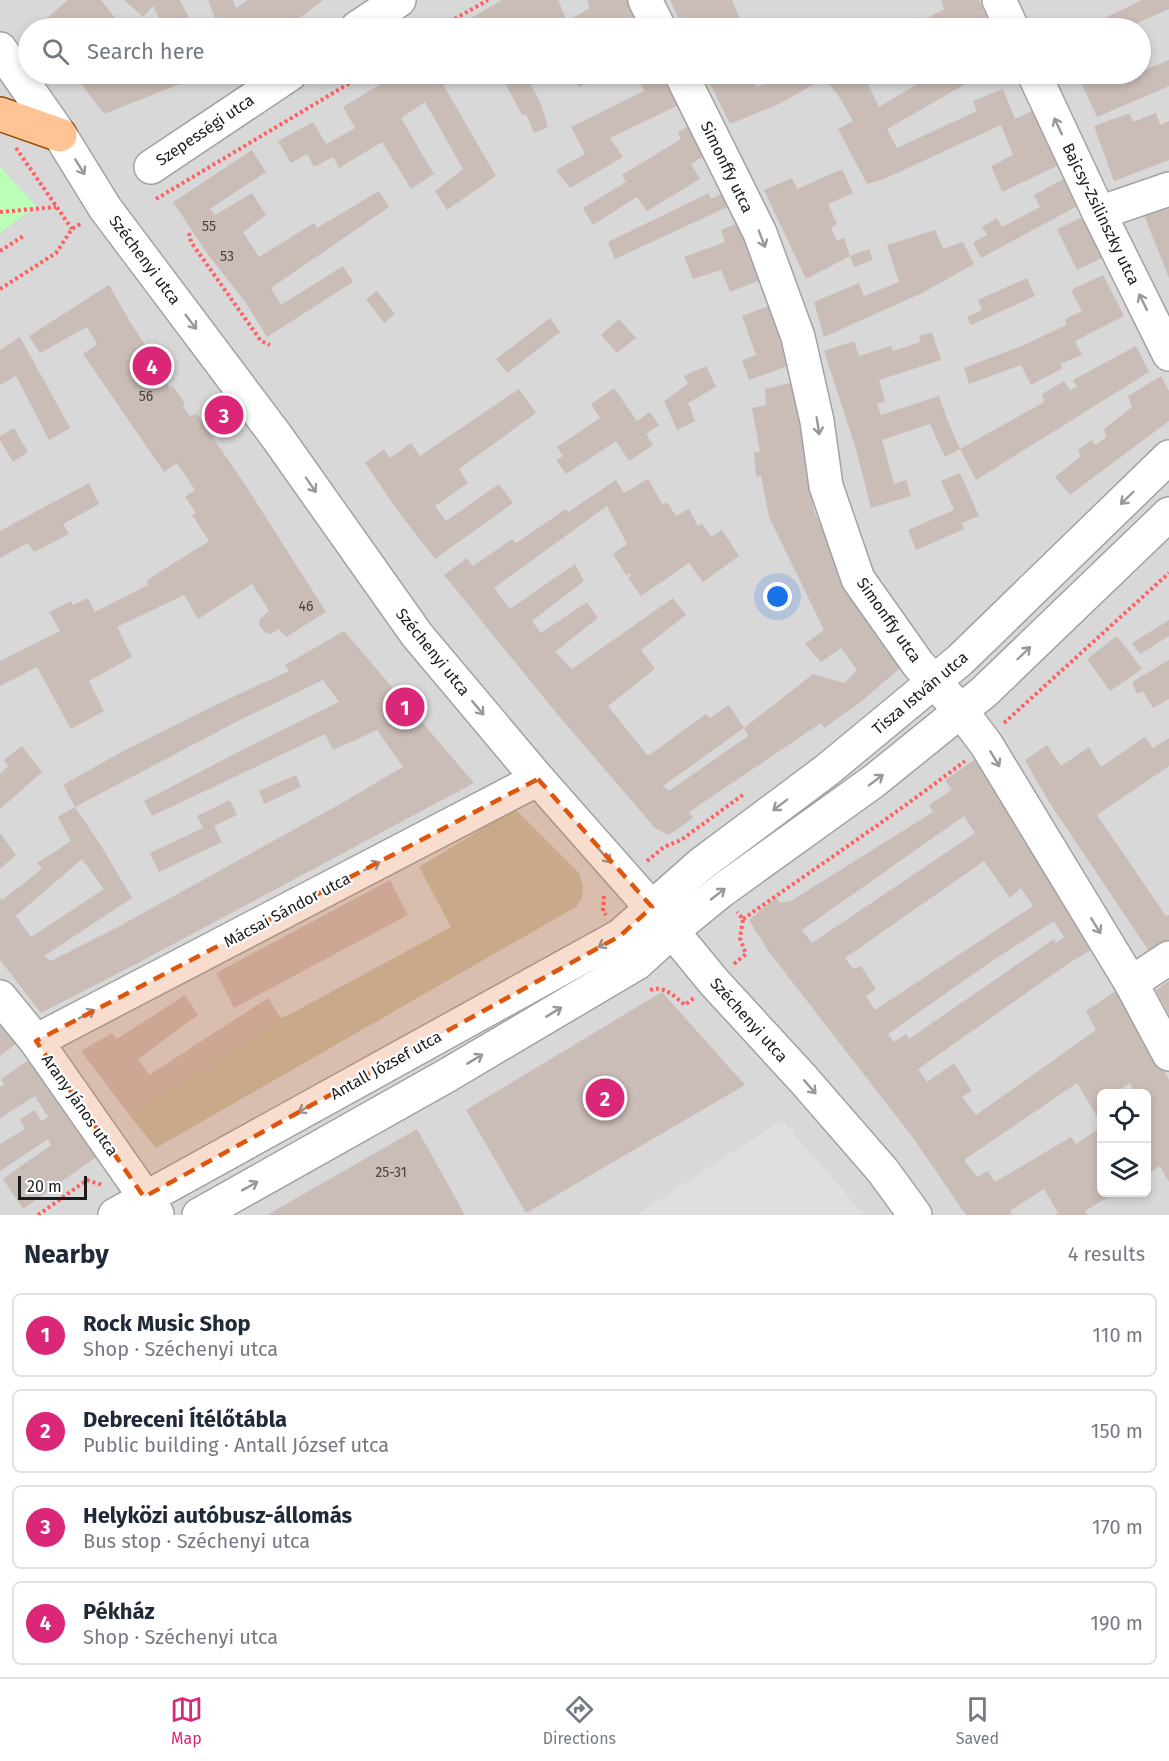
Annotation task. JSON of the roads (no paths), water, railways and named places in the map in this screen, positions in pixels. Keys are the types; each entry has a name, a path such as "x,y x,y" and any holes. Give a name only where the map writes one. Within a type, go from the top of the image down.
{"main road":[{"path":"0,114 60,135"}],"street":[{"path":"372,18 399,0"},
{"path":"645,0 654,18"},
{"path":"999,0 1007,18"},
{"name":"Széchenyi utca","path":"0,49 18,75"},
{"name":"Széchenyi utca","path":"24,84 60,135 105,208 277,437 417,635 714,982 883,1171 915,1215"},
{"name":"Szepességi utca","path":"151,167 275,84"},
{"name":"Simonffy utca","path":"686,84 760,233 798,337 817,421 826,486 858,579 918,664 961,711 986,744 1131,983 1169,1054"},
{"name":"Bajcsy-Zsilinszky utca","path":"1039,84 1169,354"},
{"path":"1099,213 1169,189"},
{"name":"Tisza István utca","path":"662,919 700,865 827,770 960,660 1169,457"},
{"path":"200,1215 446,1076 637,963 662,919 721,891 874,781 992,684 1169,514"},
{"name":"Mácsai Sándor utca","path":"36,1041 538,779"},
{"name":"Antall József utca","path":"112,1201 151,1206 620,936 662,919"},
{"path":"1131,983 1169,958"},
{"name":"Arany János utca","path":"0,997 36,1041 151,1206"}],"place":[{"name":"Pékház","path":"152,366"},
{"name":"Helyközi autóbusz-állomás","path":"224,415"},
{"name":"Rock Music Shop","path":"405,707"},
{"name":"Debreceni Ítélőtábla","path":"605,1098"}]}
